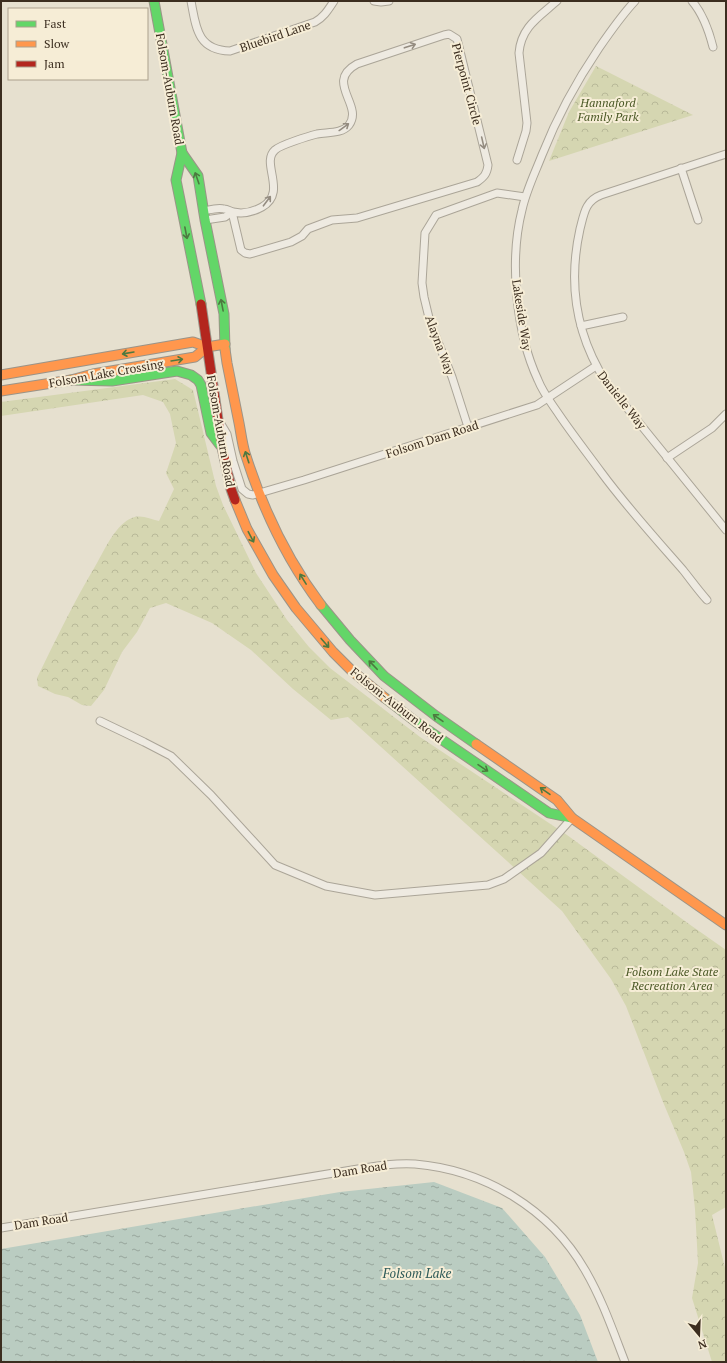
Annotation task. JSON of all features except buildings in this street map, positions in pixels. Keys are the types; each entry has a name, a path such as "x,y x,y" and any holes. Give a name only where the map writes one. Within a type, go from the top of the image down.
{"main road":[{"name":"Folsom-Auburn Road","path":"154,1 182,153 176,180 204,318 222,447 235,502 247,529 273,575 296,608 333,652 363,681 391,704 549,813 572,818"},
{"name":"Folsom-Auburn Road","path":"182,153 198,176 203,211 224,314 225,344 245,452 260,494 278,536 296,569 325,611 384,676 410,697 557,800 572,818 726,925"},
{"name":"Folsom Lake Crossing","path":"1,375 193,342 207,347 225,344"},
{"name":"Folsom Lake Crossing","path":"1,391 195,357 207,347"},
{"path":"70,380 112,381 177,371 191,375 198,380 201,386 211,433 222,447"}],"street":[{"name":"Bluebird Lane","path":"191,1 197,30 200,37 206,44 214,49 226,51 235,50 315,22 326,13 334,1"},
{"path":"374,1 389,1"},
{"path":"517,160 527,123 519,45 522,35 529,26 557,1"},
{"name":"Lakeside Way","path":"635,1 614,27 579,79 566,100 551,133 521,212 516,248 516,290 524,341 534,370 547,397 587,454 625,504 687,574 707,600"},
{"path":"692,1 706,24 713,47"},
{"name":"Pierpoint Circle","path":"203,211 223,208 232,212 242,213 263,207 271,197 274,187 269,162 270,155 274,150 280,146 316,134 340,131 346,128 352,118 352,111 343,85 343,80 350,67 444,35 449,34 457,38 488,165 487,172 483,178 477,182 357,218 332,220 308,229 302,236 291,242 250,254 241,250 232,212"},
{"name":"Danielle Way","path":"726,154 601,195 591,200 587,205 578,240 574,268 576,302 581,326 590,354 596,366 606,382 726,530"},
{"path":"681,168 698,220"},
{"name":"Alayna Way","path":"468,427 452,377 430,322 427,310 422,283 425,233 436,214 497,193 526,197"},
{"name":"Pierpoint Circle","path":"205,220 225,217 232,212"},
{"path":"581,326 623,317"},
{"name":"Folsom Dam Road","path":"260,494 537,404 596,366"},
{"path":"667,458 712,428 726,414"},
{"path":"218,418 227,434 242,489 248,494 260,494"},
{"path":"100,721 171,756 212,795 275,865 326,886 375,895 488,885 504,879 541,853 572,818"},
{"name":"Dam Road","path":"1,1228 389,1164 414,1164 439,1167 469,1175 503,1189 538,1213 550,1224 562,1237 586,1271 625,1362"}],"green space":[{"name":"Hannaford Family Park","path":"596,66 693,115 549,161 569,112"},
{"name":"Folsom Lake State Recreation Area","path":"175,379 193,390 216,486 223,505 256,573 287,620 309,647 330,668 420,737 567,835 726,950 726,1207 712,1215 726,1272 726,1362 712,1362 692,1298 698,1263 691,1172 684,1152 626,1006 611,979 562,911 348,717 331,720 293,689 251,650 212,623 166,603 150,608 137,632 122,652 104,690 91,706 82,705 68,697 55,694 38,686 37,678 73,605 107,544 116,531 126,521 139,516 159,521 174,489 166,473 176,443 170,414 163,402 143,395 1,416 1,402"}],"water":[{"name":"Folsom Lake","path":"434,1182 502,1208 545,1257 580,1315 598,1362 1,1362 1,1249 340,1192"}],"traffic: fast":[{"path":"154,1 182,153 176,180 201,304"},
{"path":"182,153 198,176 205,220 224,314 225,349"},
{"path":"71,380 112,381 177,371 191,375 198,380 201,385 211,433 220,445"},
{"path":"321,605 350,640 384,676 436,716 476,744"},
{"path":"385,698 416,722 549,813 572,818"}],"traffic: slow":[{"path":"1,375 193,342 207,347 225,344"},
{"path":"1,391 71,380 93,374 195,357 207,347"},
{"path":"225,349 243,446 259,493 286,551 321,605"},
{"path":"235,500 247,529 273,575 296,608 333,652 351,670 385,698"},
{"path":"476,744 557,800 572,818 726,925"}],"traffic: jam":[{"path":"201,304 222,447 231,489 235,500"}]}
